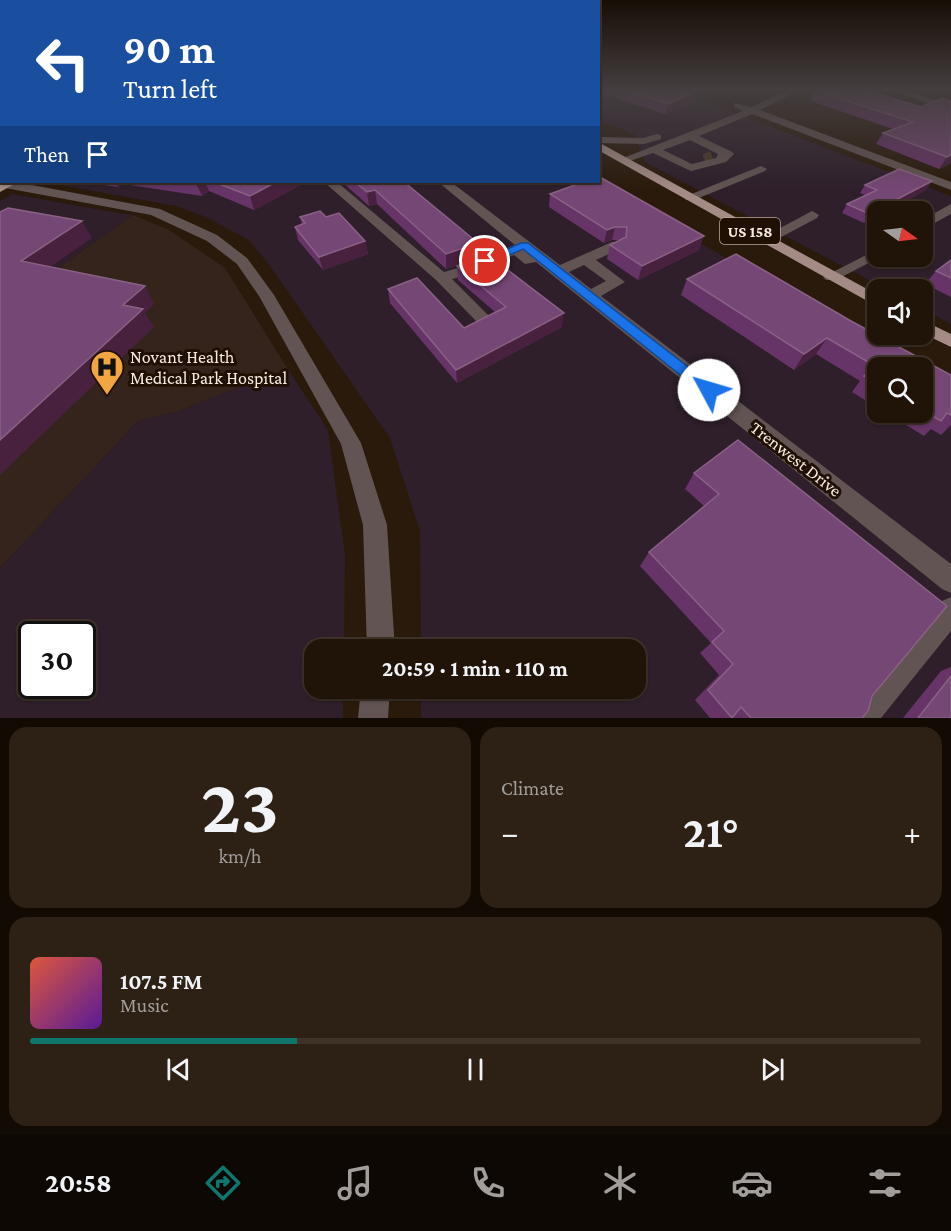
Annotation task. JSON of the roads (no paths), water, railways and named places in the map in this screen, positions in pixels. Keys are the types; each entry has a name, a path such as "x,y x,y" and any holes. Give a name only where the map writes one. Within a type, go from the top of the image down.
{"main road":[{"name":"US 158","path":"600,146 867,296"},
{"path":"933,332 951,341"}],"street":[{"path":"600,140 644,141 692,123"},
{"path":"624,160 723,123"},
{"path":"785,123 951,186"},
{"path":"653,149 691,168 728,154 691,136"},
{"path":"690,197 761,169"},
{"path":"331,183 441,277 485,320"},
{"path":"5,184 155,212 212,238 242,261 266,295 351,443 375,525 380,639"},
{"name":"Trenwest Drive","path":"450,187 558,277 590,296 951,580"},
{"path":"933,219 951,208"},
{"path":"765,240 812,215"},
{"path":"558,277 585,259 617,245"},
{"path":"441,277 463,272 520,247"},
{"path":"585,259 617,282 590,296"},
{"path":"831,277 867,259"},
{"path":"862,718 951,610"},
{"path":"373,718 375,699"}],"tunnel":[{"path":"704,159 712,156"}],"place":[{"name":"Novant Health Medical Park Hospital","path":"107,396"}]}
